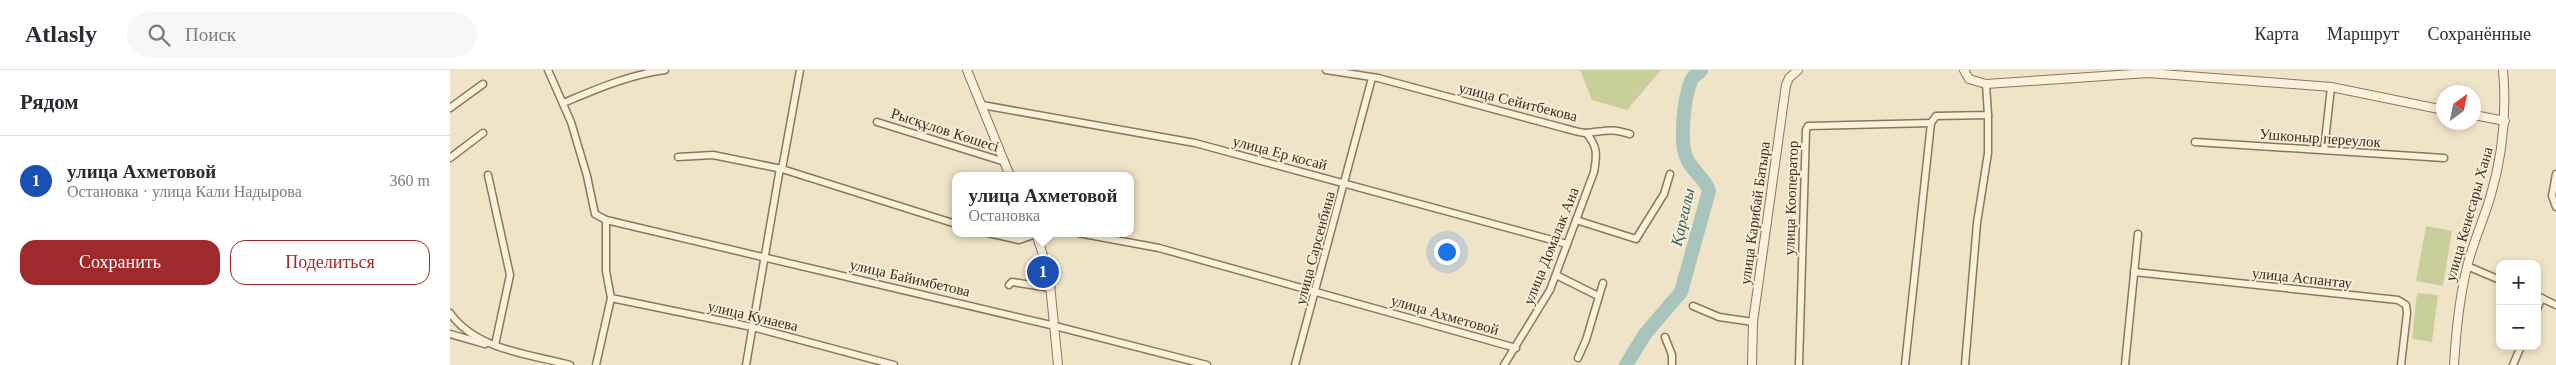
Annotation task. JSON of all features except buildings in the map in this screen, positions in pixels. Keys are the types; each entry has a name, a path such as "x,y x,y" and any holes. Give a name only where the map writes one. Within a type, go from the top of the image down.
{"street":[{"path":"548,70 571,122 587,176 595,214 606,220 606,271 610,295 596,365"},
{"path":"563,103 632,73 665,70"},
{"path":"746,365 800,70"},
{"path":"967,70 1009,172"},
{"name":"улица Сейитбекова","path":"1326,70 1372,78 1586,133"},
{"name":"улица Карибай Батыра","path":"1752,365 1753,322 1786,85 1789,78 1798,70"},
{"path":"1964,70 1969,79 1986,84 2148,73 2331,87 2436,108"},
{"name":"улица Кенесары Хана","path":"2454,365 2457,321 2467,266 2490,198 2503,150 2506,104 2503,70"},
{"name":"улица Сарсенбина","path":"1295,365 1372,78"},
{"path":"450,108 483,84"},
{"path":"1965,365 1977,223 1988,152 1986,84"},
{"path":"2324,150 2331,87"},
{"name":"улица Ер косай","path":"982,105 1195,143 1568,244"},
{"name":"улица Кооператор","path":"1799,365 1806,130 1808,126 1931,123 1936,116 1988,115"},
{"path":"2481,116 2505,121"},
{"name":"Рысқұлов Көшесі","path":"878,122 1005,162"},
{"path":"1905,365 1931,123"},
{"path":"1586,133 1598,130 1614,130 1630,134"},
{"path":"450,158 484,133"},
{"name":"улица Домалак Ана","path":"1504,365 1535,316 1556,275 1594,172 1598,153 1594,141 1586,133"},
{"name":"Ушконыр переулок","path":"2195,142 2444,158"},
{"path":"678,157 713,155 781,169 952,223"},
{"path":"1576,220 1636,239 1664,194 1670,174"},
{"path":"2556,174 2552,196 2556,207"},
{"path":"488,175 510,275 492,345"},
{"name":"улица Байимбетова","path":"606,220 1055,326 1207,365"},
{"path":"2125,365 2138,234"},
{"path":"1006,237 1019,240 1028,237"},
{"path":"1038,237 1049,274 1058,365"},
{"name":"улица Ахметовой","path":"1100,237 1160,248 1516,348"},
{"path":"2467,266 2496,278"},
{"name":"улица Аспантау","path":"2134,272 2398,300 2406,305 2407,313 2401,365"},
{"path":"1556,275 1594,292 1598,296"},
{"path":"1009,285 1012,282 1051,288"},
{"path":"1578,358 1586,340 1603,282"},
{"name":"улица Кунаева","path":"610,295 752,327 894,365"},
{"path":"2541,298 2556,305"},
{"path":"1694,306 1719,317 1753,322"},
{"path":"450,313 467,330 492,345"},
{"path":"450,334 570,365"},
{"path":"1664,337 1672,355 1672,365"},
{"path":"2513,365 2519,350"}],"green space":[{"path":"1580,70 1661,70 1627,110 1592,100"},
{"path":"2426,226 2452,231 2443,286 2416,281"},
{"path":"2417,293 2438,295 2432,342 2412,339"}],"waterway":[{"name":"Қарғалы","path":"1626,365 1645,334 1681,292 1709,191 1705,182 1692,168 1687,159 1683,143 1683,120 1688,88 1701,70"}],"place":[{"name":"улица Ахметовой","path":"1043,272"}]}
